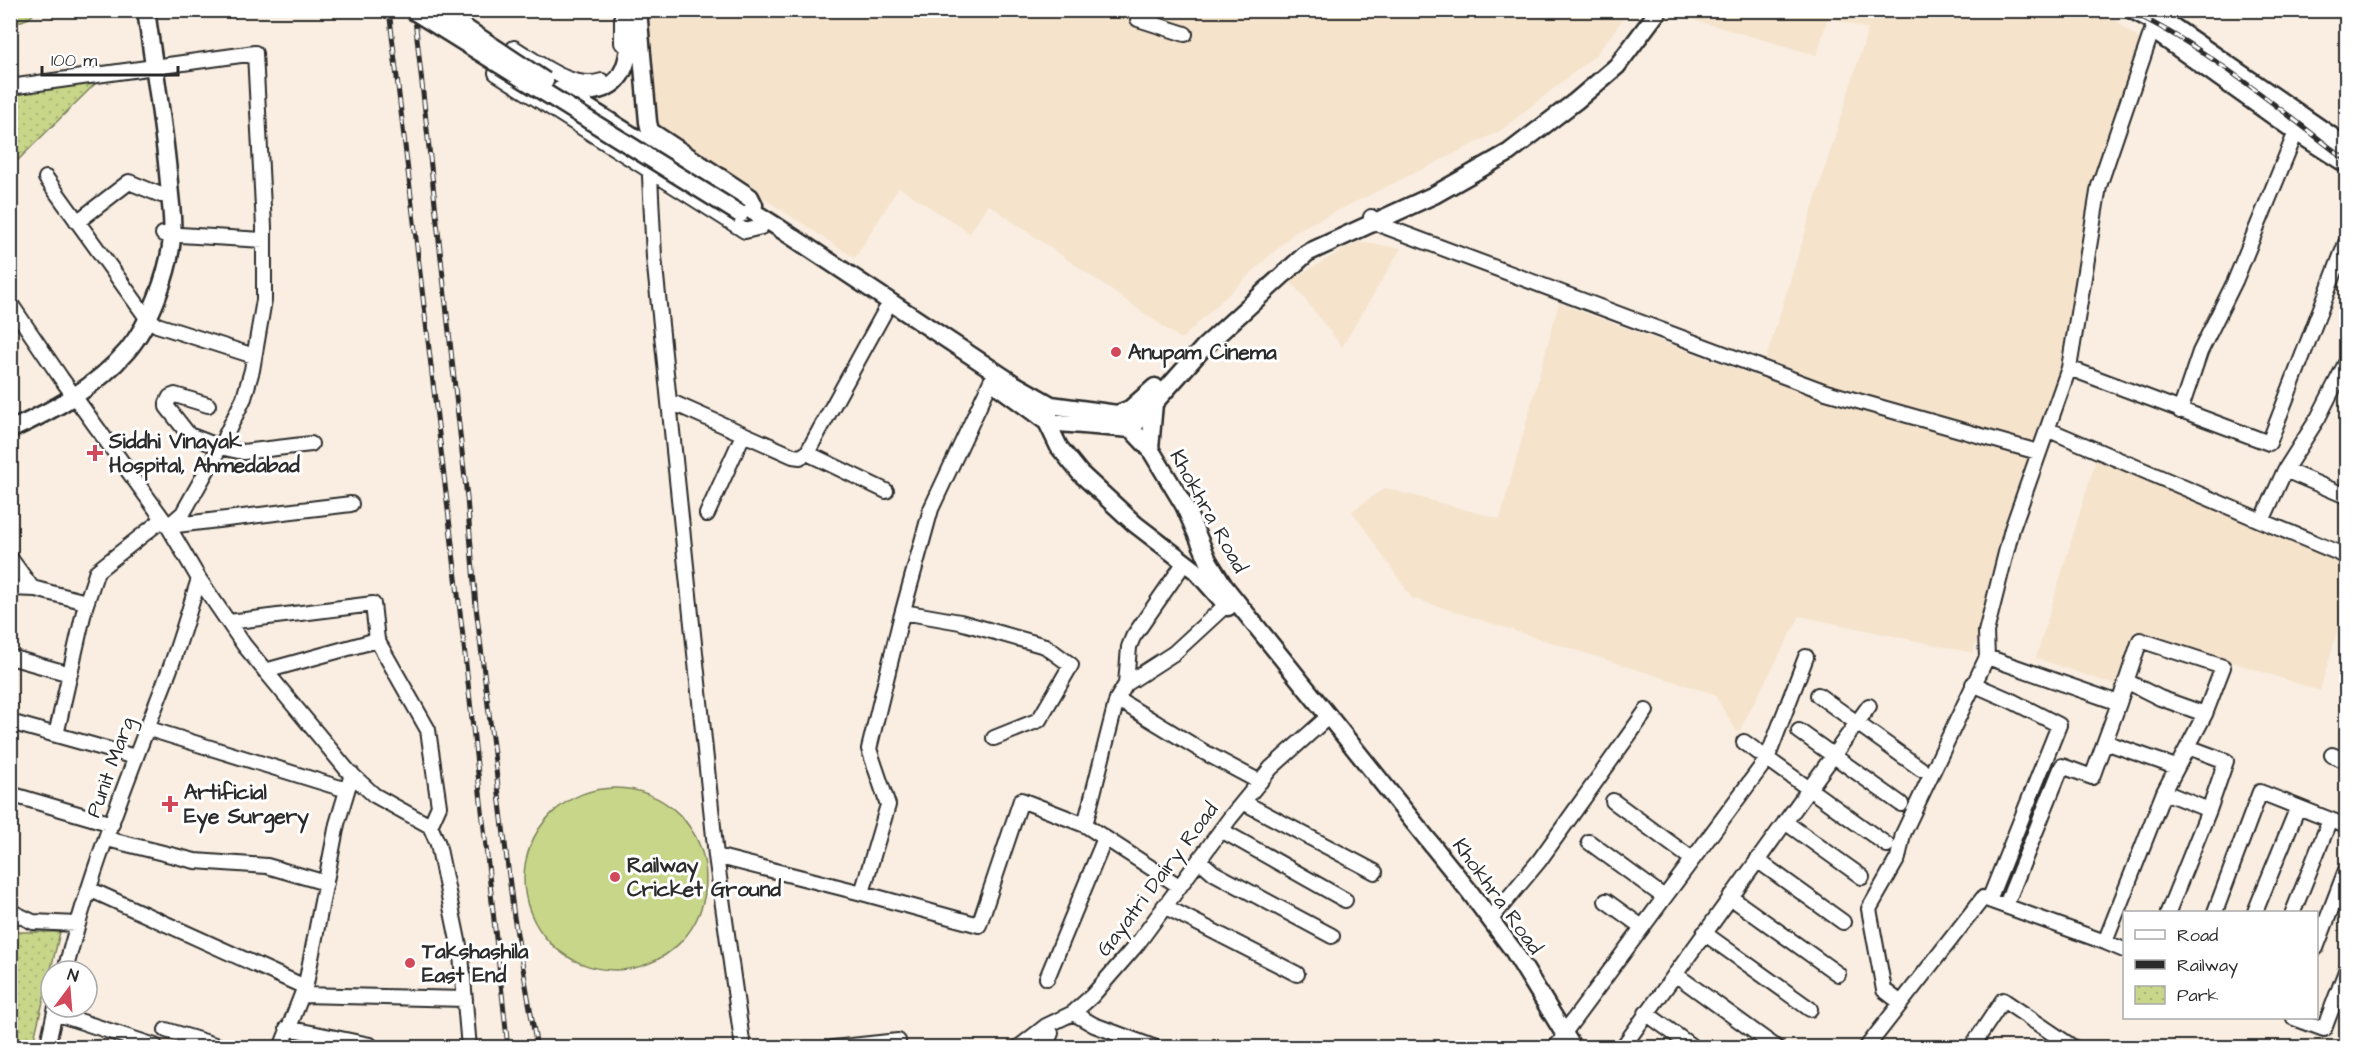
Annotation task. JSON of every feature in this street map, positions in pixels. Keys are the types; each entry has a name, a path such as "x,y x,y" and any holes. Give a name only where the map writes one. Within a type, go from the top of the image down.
{"main road":[{"path":"10,430 51,411 72,393 121,345 144,314 168,234 166,152 138,10"},
{"path":"146,10 162,195 168,234"},
{"path":"412,10 742,210"},
{"path":"438,10 742,210"},
{"path":"560,90 595,92 612,84 620,77 629,57 630,10"},
{"path":"638,10 648,122 651,130 750,197 763,224"},
{"path":"1052,405 1047,422 1131,429 1204,346 1307,252 1442,182 1501,147 1550,111 1610,60 1649,10"},
{"path":"1117,414 1130,410 1147,396 1203,336 1302,247 1434,195 1508,153 1617,66 1659,10"},
{"path":"2132,10 2155,22 2172,26 2346,147"},
{"path":"2155,22 2161,36 2296,132 2346,164"},
{"name":"Khokhra Road","path":"742,210 1014,384 1052,405 1117,414 1150,450 1184,505 1196,565 1513,950 1562,1044"},
{"name":"Khokhra Road","path":"763,224 1047,422 1059,447 1080,473 1135,524 1224,586 1324,720 1479,920 1562,1044"},
{"path":"10,420 72,393"},
{"path":"1150,450 1154,403"}],"street":[{"path":"622,10 620,62 613,73 603,81 592,84 578,82 514,48 496,73 745,231 763,224"},
{"path":"1141,10 1138,19 1185,34"},
{"path":"1900,1003 1884,990 1869,909 1898,858 1903,834 1987,657 1986,632 2012,529 2038,453 2049,430 2068,368 2100,186 2155,22"},
{"path":"10,87 255,53 264,240 264,300 244,398 183,513 97,571 86,602 56,735"},
{"path":"2180,411 2200,352 2235,281 2296,132"},
{"path":"650,176 654,256 716,856 743,1047"},
{"path":"45,178 144,314 157,325 254,356"},
{"path":"77,222 129,182 162,195"},
{"path":"1372,218 1826,392 2038,453"},
{"path":"168,234 264,240"},
{"path":"2269,443 2346,243"},
{"path":"10,303 166,523 228,622 265,670 352,774 374,795 430,826 438,844 461,955 469,1047"},
{"path":"669,400 743,435 800,458 807,453 885,311"},
{"path":"2262,521 2285,470 2318,418 2346,363"},
{"path":"2068,368 2269,443 2292,458"},
{"path":"862,893 888,805 869,749 903,612 931,509 991,381"},
{"path":"208,405 175,395 170,397 167,403 167,407 189,435 220,447 243,452 311,444"},
{"path":"2049,430 2346,556"},
{"path":"707,514 743,435"},
{"path":"807,453 886,491"},
{"path":"2285,470 2346,496"},
{"path":"166,523 351,504"},
{"path":"10,558 35,589"},
{"path":"1126,684 1129,647 1133,637 1196,565"},
{"name":"Punit Marg","path":"68,959 77,924 106,839 135,757 169,672 199,579"},
{"path":"10,588 35,589 86,602"},
{"path":"228,622 373,604 377,640 428,730 439,806 430,826"},
{"path":"1085,825 1117,699 1126,684 1174,653 1226,604"},
{"path":"903,612 960,622 1045,646 1071,665 1039,720 994,738"},
{"path":"265,670 377,640"},
{"path":"2006,905 2062,766 2092,777 2140,640 2223,667 2205,714 2164,792 2105,942"},
{"path":"10,657 69,674"},
{"path":"1562,1044 1642,927 1767,759 1806,657"},
{"path":"1987,657 2119,703"},
{"path":"2126,681 2160,698 2205,714"},
{"path":"1973,684 2059,725 1989,900"},
{"path":"1818,695 1921,769"},
{"path":"1117,699 1204,752 1260,782"},
{"path":"1622,1047 1869,706"},
{"path":"1490,920 1539,861 1646,711"},
{"name":"Gayatri Dairy Road","path":"1017,1047 1046,1026 1068,1016 1092,996 1138,944 1221,830 1271,768 1324,720"},
{"path":"10,722 135,757"},
{"path":"146,728 347,790"},
{"path":"1799,731 1901,804"},
{"path":"1744,742 1887,846"},
{"path":"2105,742 2176,767"},
{"path":"2168,911 2226,761 2188,747"},
{"path":"2332,755 2346,761"},
{"path":"281,1047 303,991 337,824 352,774"},
{"path":"2164,792 2209,810"},
{"path":"2215,911 2260,792 2346,826"},
{"path":"10,794 112,824"},
{"path":"716,856 979,925 1021,800 1085,825 1179,886"},
{"path":"1613,801 1692,859"},
{"path":"1243,802 1375,872"},
{"path":"2255,911 2298,807"},
{"path":"2293,911 2330,820"},
{"path":"1785,822 1862,878"},
{"path":"1221,830 1345,900"},
{"path":"1047,978 1105,838"},
{"path":"106,839 195,861 267,866 326,883"},
{"path":"1589,842 1664,897"},
{"path":"1199,860 1214,873 1332,936"},
{"path":"1757,860 1843,922"},
{"path":"2318,943 2346,870"},
{"path":"89,889 303,991 465,999"},
{"path":"1730,897 1838,974"},
{"path":"1866,1047 1983,898 2123,950"},
{"path":"1606,901 1642,927"},
{"path":"1164,906 1297,974"},
{"path":"10,911 33,922"},
{"path":"10,923 77,924"},
{"path":"1704,933 1809,1009"},
{"path":"2299,1019 2324,1029 2346,971"},
{"path":"1675,974 1777,1047"},
{"path":"1971,1047 2003,1000 2074,1047"},
{"path":"1646,1013 1694,1047"},
{"path":"1032,1047 1068,1016 1156,1047"},
{"path":"47,1047 54,1019"},
{"path":"80,1019 154,1046"},
{"path":"287,1028 370,1045"},
{"path":"166,1030 225,1047"},
{"path":"1045,1047 1051,1033"},
{"path":"832,1047 898,1041 898,1047"}],"shaded area":[{"path":"644,11 1629,11 1596,55 1500,131 1296,231 1181,339 988,204 970,233 899,187 855,258 661,131 653,92"},
{"path":"1688,11 2088,11 2113,18 2145,44 2095,170 2070,322 2053,394 2038,428 1973,653 1800,616 1738,733 1714,694 1412,598 1352,511 1385,488 1500,519 1559,303 1760,378 1868,29 1828,17 1817,55 1683,17"},
{"path":"1358,242 1401,248 1342,347 1290,280"},
{"path":"2096,459 2346,563 2346,601 2320,691 2135,630 2115,685 2036,658"}],"green space":[{"path":"11,10 37,11 29,18 11,25"},
{"path":"104,75 11,167 11,93"},
{"name":"Railway Cricket Ground","path":"615,788 650,795 666,803 680,814 691,828 699,844 706,879 699,914 691,930 680,944 666,955 650,963 615,970 580,963 564,955 550,944 539,930 531,914 524,879 531,844 539,828 550,814 564,803 580,795"},
{"path":"10,932 60,932 53,959 39,959 39,1018 32,1047 11,1047"}],"railway":[{"path":"389,10 463,637 508,1048"},
{"path":"414,10 467,498 476,607 514,917 537,1048"},
{"path":"2127,10 2185,41 2241,79 2346,160"}],"place":[{"name":"Anupam Cinema","path":"1116,352"},
{"name":"Siddhi Vinayak Hospital, Ahmedabad","path":"95,453"},
{"name":"Artificial Eye Surgery","path":"170,804"},
{"name":"Railway Cricket Ground","path":"615,877"},
{"name":"Takshashila East End","path":"410,963"}]}
